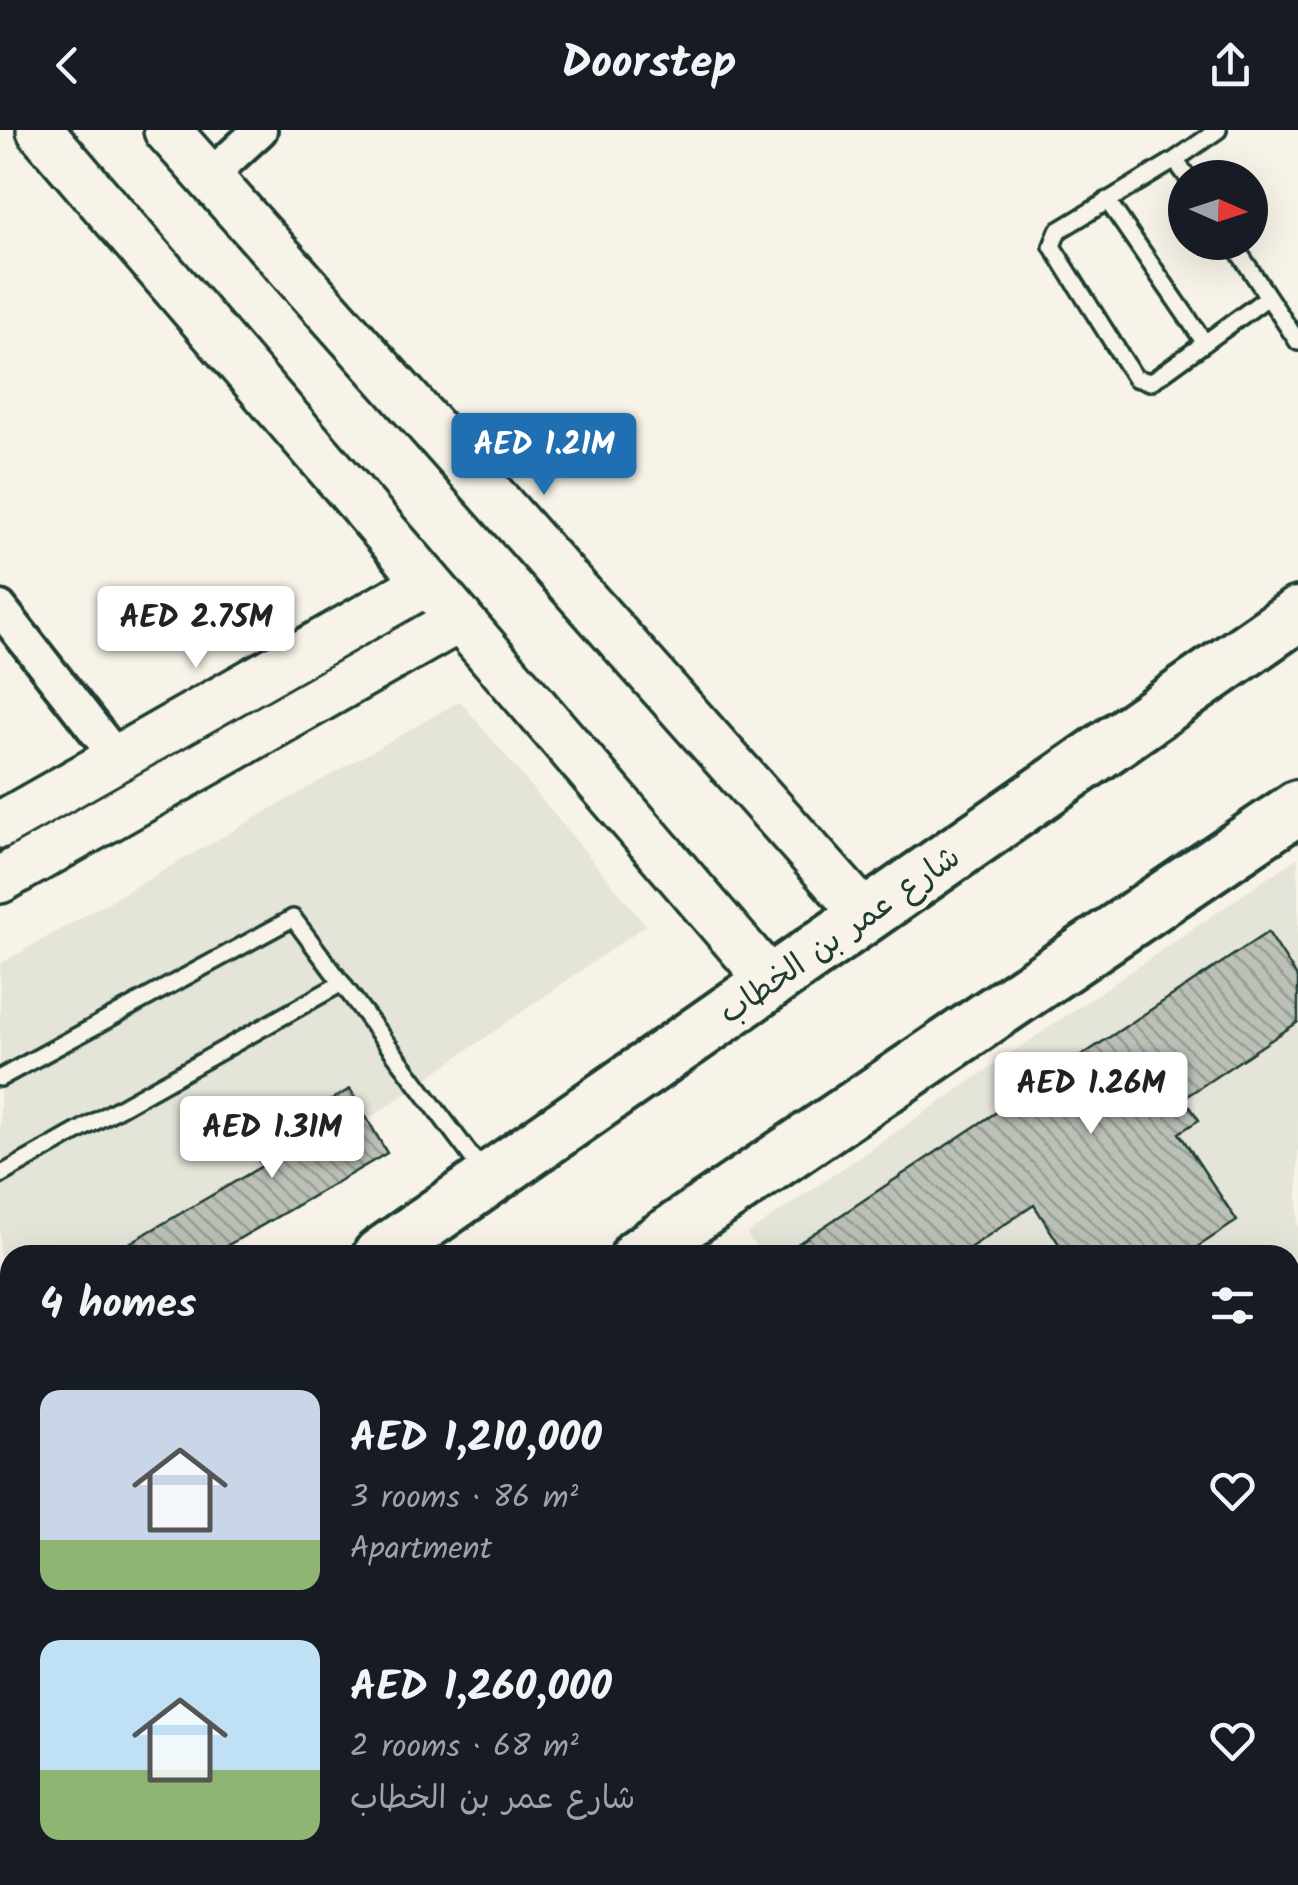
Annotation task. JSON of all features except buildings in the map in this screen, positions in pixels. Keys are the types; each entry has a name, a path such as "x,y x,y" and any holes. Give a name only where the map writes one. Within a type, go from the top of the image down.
{"main road":[{"name":"شارع عمر بن الخطاب","path":"394,1245 1298,614"},
{"path":"668,1245 1298,807"}],"street":[{"path":"40,130 771,982"},
{"path":"167,130 866,916"},
{"path":"209,177 260,130"},
{"path":"0,825 428,582"},
{"path":"0,608 117,758"},
{"path":"0,880 460,619"}],"lane":[{"path":"1175,160 1218,130"},
{"path":"1168,164 1058,230 1052,246 1135,378 1150,382 1268,297"},
{"path":"1107,200 1204,343"},
{"path":"1244,260 1298,342"},
{"path":"0,1078 293,918 488,1180"},
{"path":"0,1175 342,983"}],"shaded area":[{"path":"460,701 646,925 189,1245 0,1245 0,964"},
{"path":"1298,857 1298,1245 754,1245 747,1234"}]}
